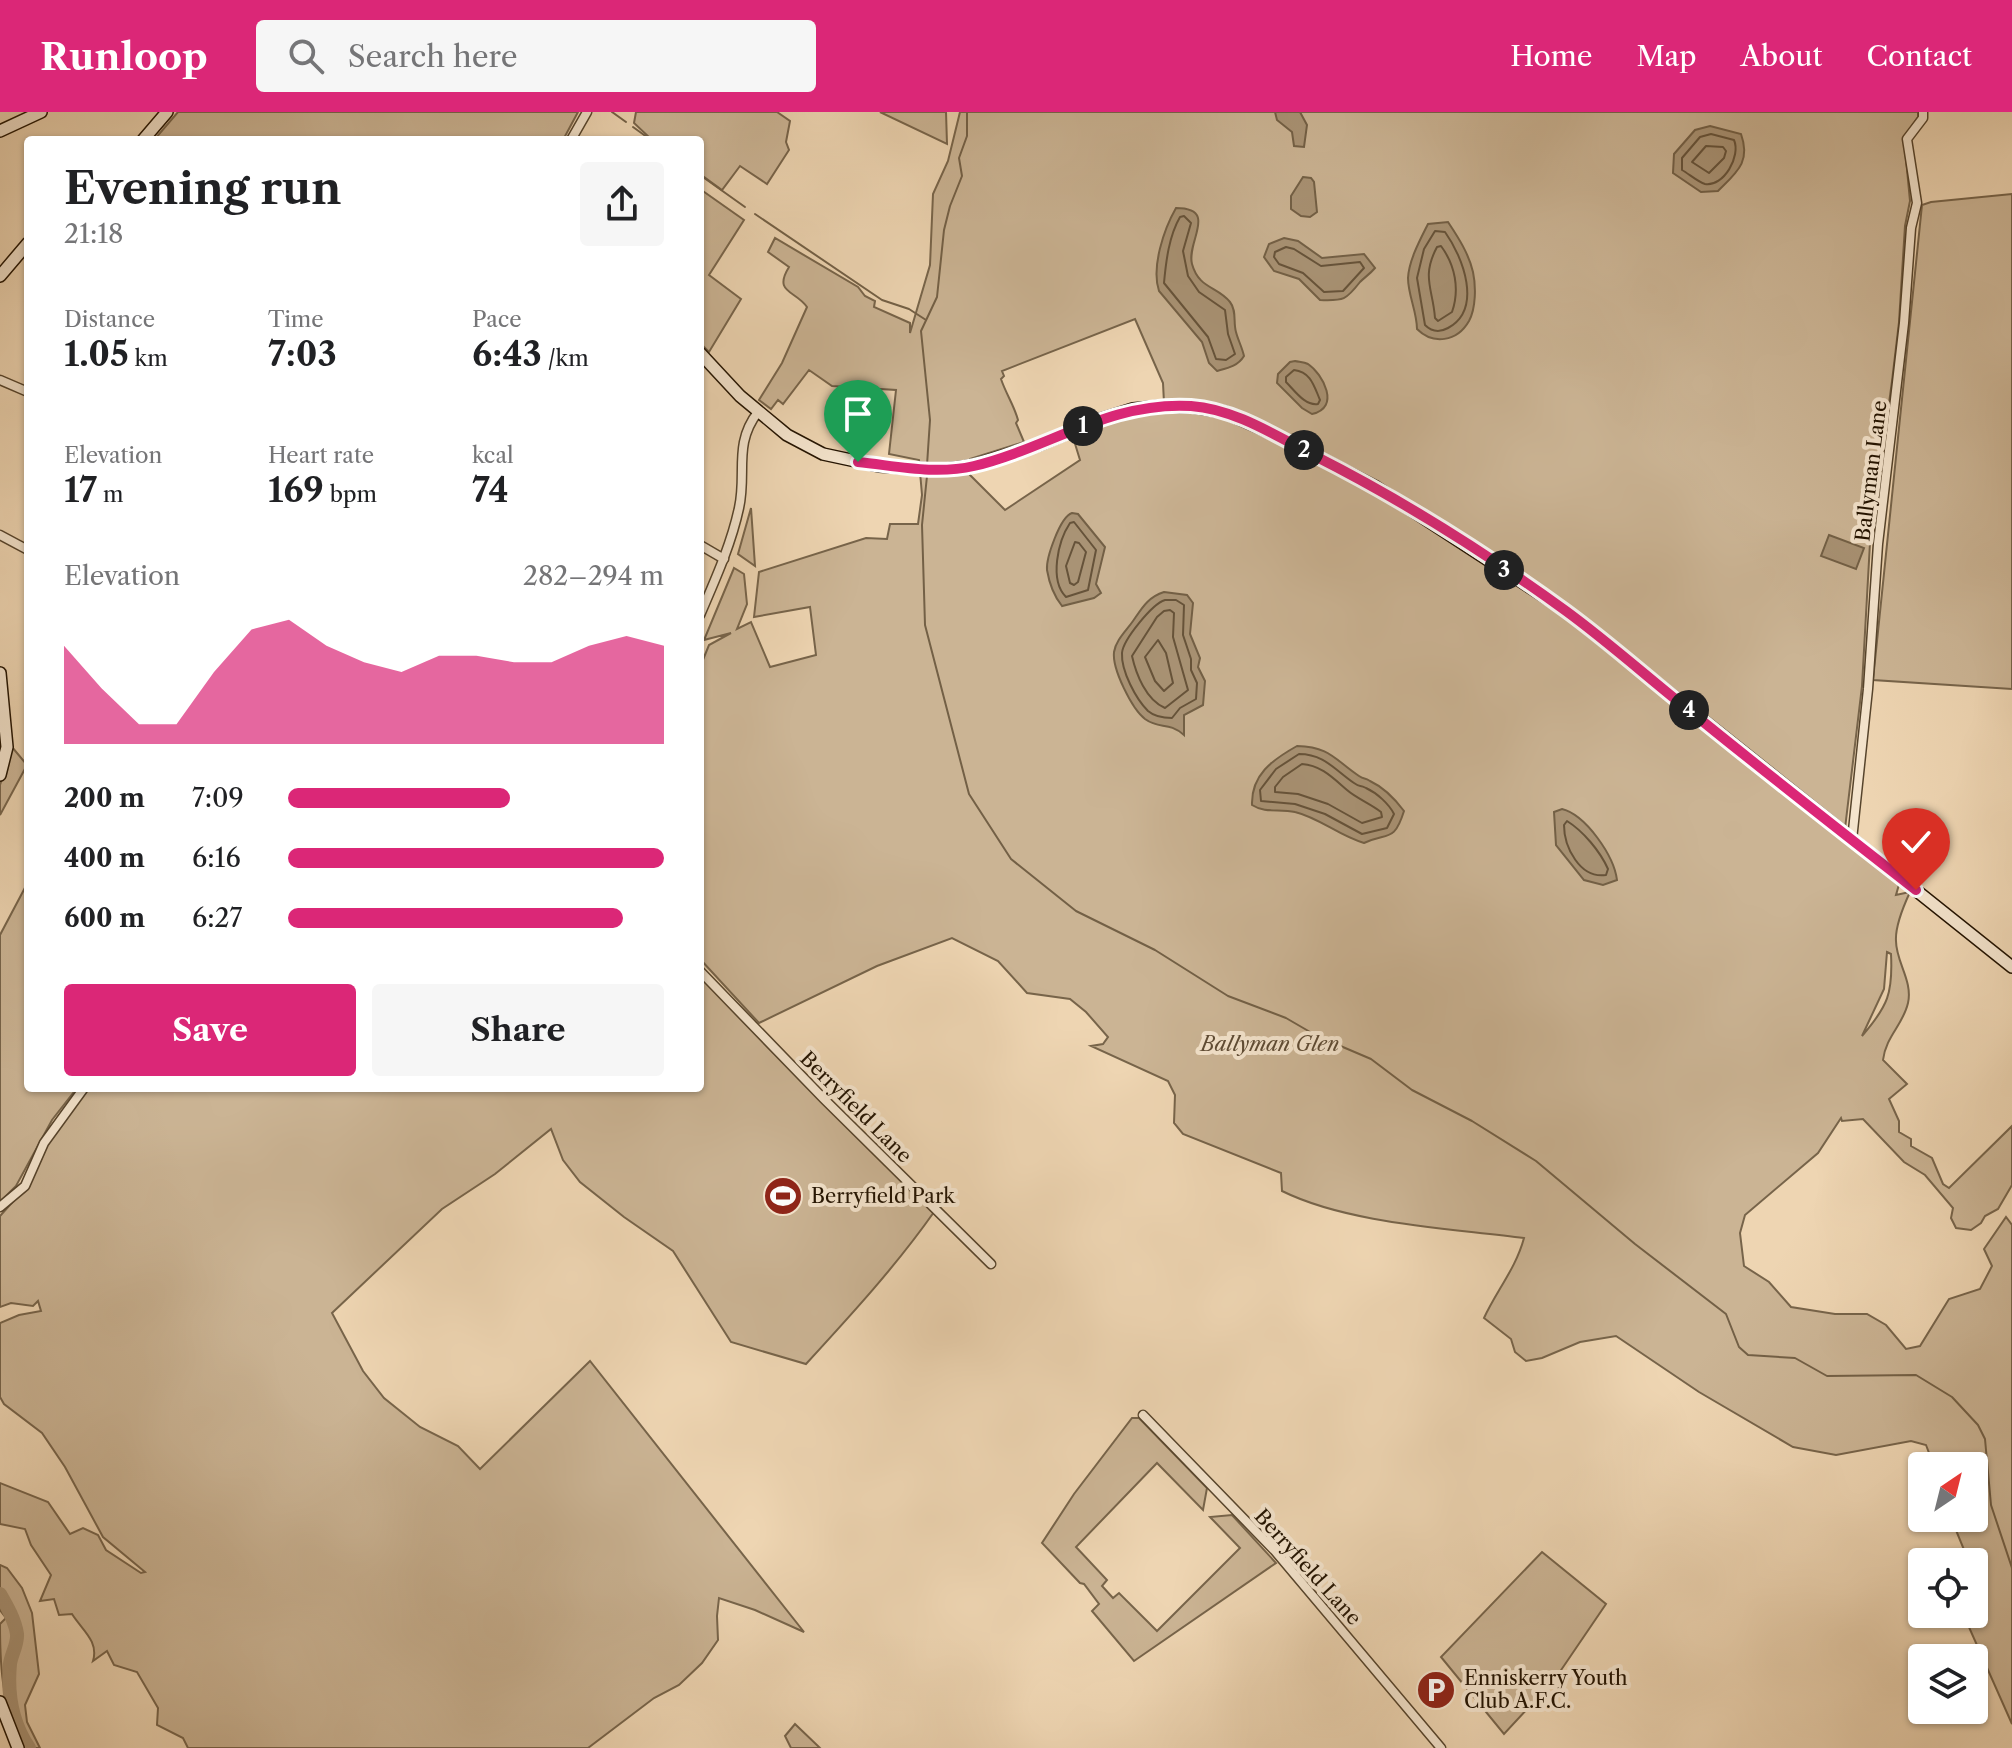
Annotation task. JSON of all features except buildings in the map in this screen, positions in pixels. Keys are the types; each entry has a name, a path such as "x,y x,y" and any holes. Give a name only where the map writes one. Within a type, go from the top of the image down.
{"street":[{"path":"0,131 41,112"},
{"path":"146,136 167,112"},
{"path":"573,136 587,112"},
{"name":"Ballyman Lane","path":"1852,840 1868,689 1878,544 1904,323 1911,228 1917,203 1907,139 1923,118 1923,112"},
{"path":"0,276 24,248"},
{"path":"704,357 758,412 787,435 823,454 912,470 972,466 1003,458 1133,409 1179,406 1224,412 1267,431 1376,487 1565,610 2012,967"},
{"path":"0,380 24,390"},
{"path":"704,606 724,559 740,505 745,433 758,412"},
{"path":"0,535 24,548"},
{"path":"704,548 724,559"},
{"path":"0,673 7,747 0,775"},
{"name":"Berryfield Lane","path":"704,975 991,1264"},
{"path":"0,1207 25,1186 44,1143 81,1092"},
{"name":"Berryfield Lane","path":"1143,1415 1275,1551 1441,1748"},
{"path":"0,1702 18,1748"}],"green space":[{"path":"178,112 578,112 565,136 157,136"},
{"path":"636,112 777,112 790,121 786,142 789,150 767,184 740,166 722,190 704,177 704,136 648,136 634,123"},
{"path":"880,112 946,112 947,144"},
{"name":"Ballyman Glen","path":"960,112 1918,112 1904,138 1910,201 1905,226 1899,322 1870,543 1862,686 1844,837 1900,881 1896,895 1910,892 1896,935 1908,987 1908,1003 1887,1044 1883,1060 1907,1084 1889,1099 1899,1121 1899,1132 1911,1139 1911,1146 1932,1158 1943,1184 1949,1188 2012,1126 2012,1185 1998,1209 1985,1216 1981,1223 1971,1230 1956,1228 1951,1218 1953,1208 1925,1175 1904,1162 1863,1119 1842,1121 1841,1118 1818,1153 1745,1215 1740,1233 1744,1266 1769,1282 1791,1307 1835,1314 1867,1314 1886,1325 1906,1349 1920,1346 1949,1299 1980,1289 1992,1266 1984,1249 2006,1217 2012,1225 2012,1724 1988,1670 1988,1644 1976,1644 1969,1628 1988,1628 1988,1548 1963,1548 1957,1532 1988,1532 1988,1452 1929,1452 1926,1445 1911,1441 1836,1455 1793,1447 1699,1392 1616,1336 1580,1342 1542,1358 1526,1361 1515,1352 1511,1339 1484,1318 1524,1238 1368,1218 1309,1202 1282,1191 1281,1173 1183,1134 1174,1123 1175,1095 1168,1081 1091,1046 1103,1044 1108,1037 1070,999 1027,993 998,961 952,938 877,966 759,1023 704,963 704,657 709,645 731,633 704,640 734,568 744,574 747,604 737,629 751,622 770,667 816,655 810,607 754,617 759,572 866,538 887,539 890,524 918,524 922,495 919,460 889,454 896,390 832,386 809,370 783,404 778,400 771,409 759,400 782,363 807,307 784,287 789,267 768,252 775,238 858,287 865,296 875,301 874,307 910,323 910,333 930,265 933,194 948,161","holes":["1135,319 1163,383 1164,403 1072,434 1080,460 1005,510 970,475 970,459 1024,442 1001,379 1004,376 1002,371","1887,952 1891,954 1887,998 1862,1036 1884,989"]},
{"path":"704,192 744,220 709,275 741,299 709,352 704,347"},
{"path":"2012,194 2012,689 1873,680 1922,205"},
{"path":"751,508 755,566 738,554"},
{"path":"12,747 24,761 24,771 0,815 0,785"},
{"path":"24,890 24,1092 74,1092 52,1120 16,1186 0,1202 0,935"},
{"path":"704,977 934,1212 889,1271 806,1364 731,1342 673,1251 580,1182 563,1160 551,1129 495,1174 442,1209 332,1313 363,1371 384,1398 420,1427 458,1446 480,1469 590,1361 804,1632 719,1598 718,1640 702,1663 679,1685 654,1698 588,1748 188,1748 183,1738 157,1725 158,1708 137,1672 114,1665 107,1651 93,1661 92,1642 72,1614 59,1615 54,1599 40,1601 51,1575 31,1545 25,1529 0,1524 0,1483 48,1502 70,1534 83,1528 98,1535 106,1550 141,1573 145,1572 103,1537 65,1467 42,1433 4,1404 0,1397 0,1323 41,1311 38,1301 33,1306 11,1303 0,1307 0,1216 29,1187 46,1143 85,1092 704,1092"},
{"path":"1132,1418 1139,1418 1207,1488 1203,1510 1157,1463 1076,1547 1107,1580 1102,1586 1113,1598 1119,1593 1157,1631 1240,1548 1210,1517 1232,1515 1276,1563 1134,1661 1092,1611 1099,1604 1084,1584 1042,1543 1074,1494"},
{"path":"1542,1552 1606,1604 1555,1679 1504,1734 1441,1657"},
{"path":"0,1565 7,1568 22,1588 32,1613 39,1674 25,1705 27,1722 40,1748 25,1748 7,1702 1,1658 0,1624 6,1618 0,1610"},
{"path":"795,1724 820,1748 791,1748 785,1736"}],"water":[{"path":"1275,112 1300,112 1307,125 1304,147 1294,146 1292,132 1277,120"},
{"path":"1710,126 1741,134 1744,152 1736,172 1718,191 1701,192 1673,173 1674,154 1695,130"},
{"path":"1303,177 1311,178 1314,182 1317,212 1310,217 1301,216 1291,209 1291,196"},
{"path":"1176,208 1189,210 1196,214 1198,220 1191,255 1195,272 1204,283 1225,297 1233,309 1244,356 1225,369 1217,371 1209,363 1202,342 1159,291 1157,271 1160,248"},
{"path":"1448,222 1471,265 1475,297 1471,316 1464,328 1451,337 1437,339 1417,329 1408,278 1413,257 1428,224"},
{"path":"1284,238 1298,241 1322,258 1364,254 1375,268 1344,298 1320,300 1299,279 1274,271 1264,257 1269,244"},
{"path":"1295,361 1308,364 1324,383 1327,398 1321,411 1312,414 1302,408 1277,383 1278,374"},
{"path":"1072,513 1078,514 1105,547 1096,584 1101,593 1094,598 1062,606 1051,584 1047,564 1059,530"},
{"path":"1829,535 1864,548 1856,569 1821,556"},
{"path":"1164,592 1187,595 1193,603 1190,634 1200,658 1198,667 1205,681 1203,705 1184,715 1184,735 1173,728 1150,722 1140,714 1124,688 1114,659 1117,644 1139,612 1150,600"},
{"path":"1297,746 1325,751 1388,794 1404,811 1397,828 1389,835 1364,843 1304,815 1252,805 1259,777 1279,757"},
{"path":"1562,809 1580,819 1597,838 1611,860 1617,880 1603,885 1584,880 1556,845 1554,812"}],"waterway":[{"path":"612,112 626,122"},
{"path":"927,465 930,420 921,331 937,297 944,230 962,176 959,158 967,136 967,112"},
{"path":"633,127 645,136"},
{"path":"704,178 745,207"},
{"path":"755,214 882,300 909,309 926,320"},
{"path":"927,476 922,525 925,625 969,794 1011,859 1076,911 1155,950 1228,996 1286,1018 1317,1036 1371,1059 1412,1090 1472,1121 1536,1161 1635,1244 1726,1314 1739,1347 1748,1355 1795,1358 1827,1376 1916,1375 1952,1397 1978,1425 1985,1439 1991,1505 2012,1568"},
{"path":"0,1594 13,1618 17,1634 10,1664 9,1687 18,1729 29,1748"}],"place":[{"name":"Berryfield Park","path":"783,1196"},
{"name":"Enniskerry Youth Club A.F.C.","path":"1436,1690"}],"route":[{"path":"858,462 912,470 972,466 1003,458 1133,409 1164,406 1224,412 1376,487 1565,610 1916,890"}]}
